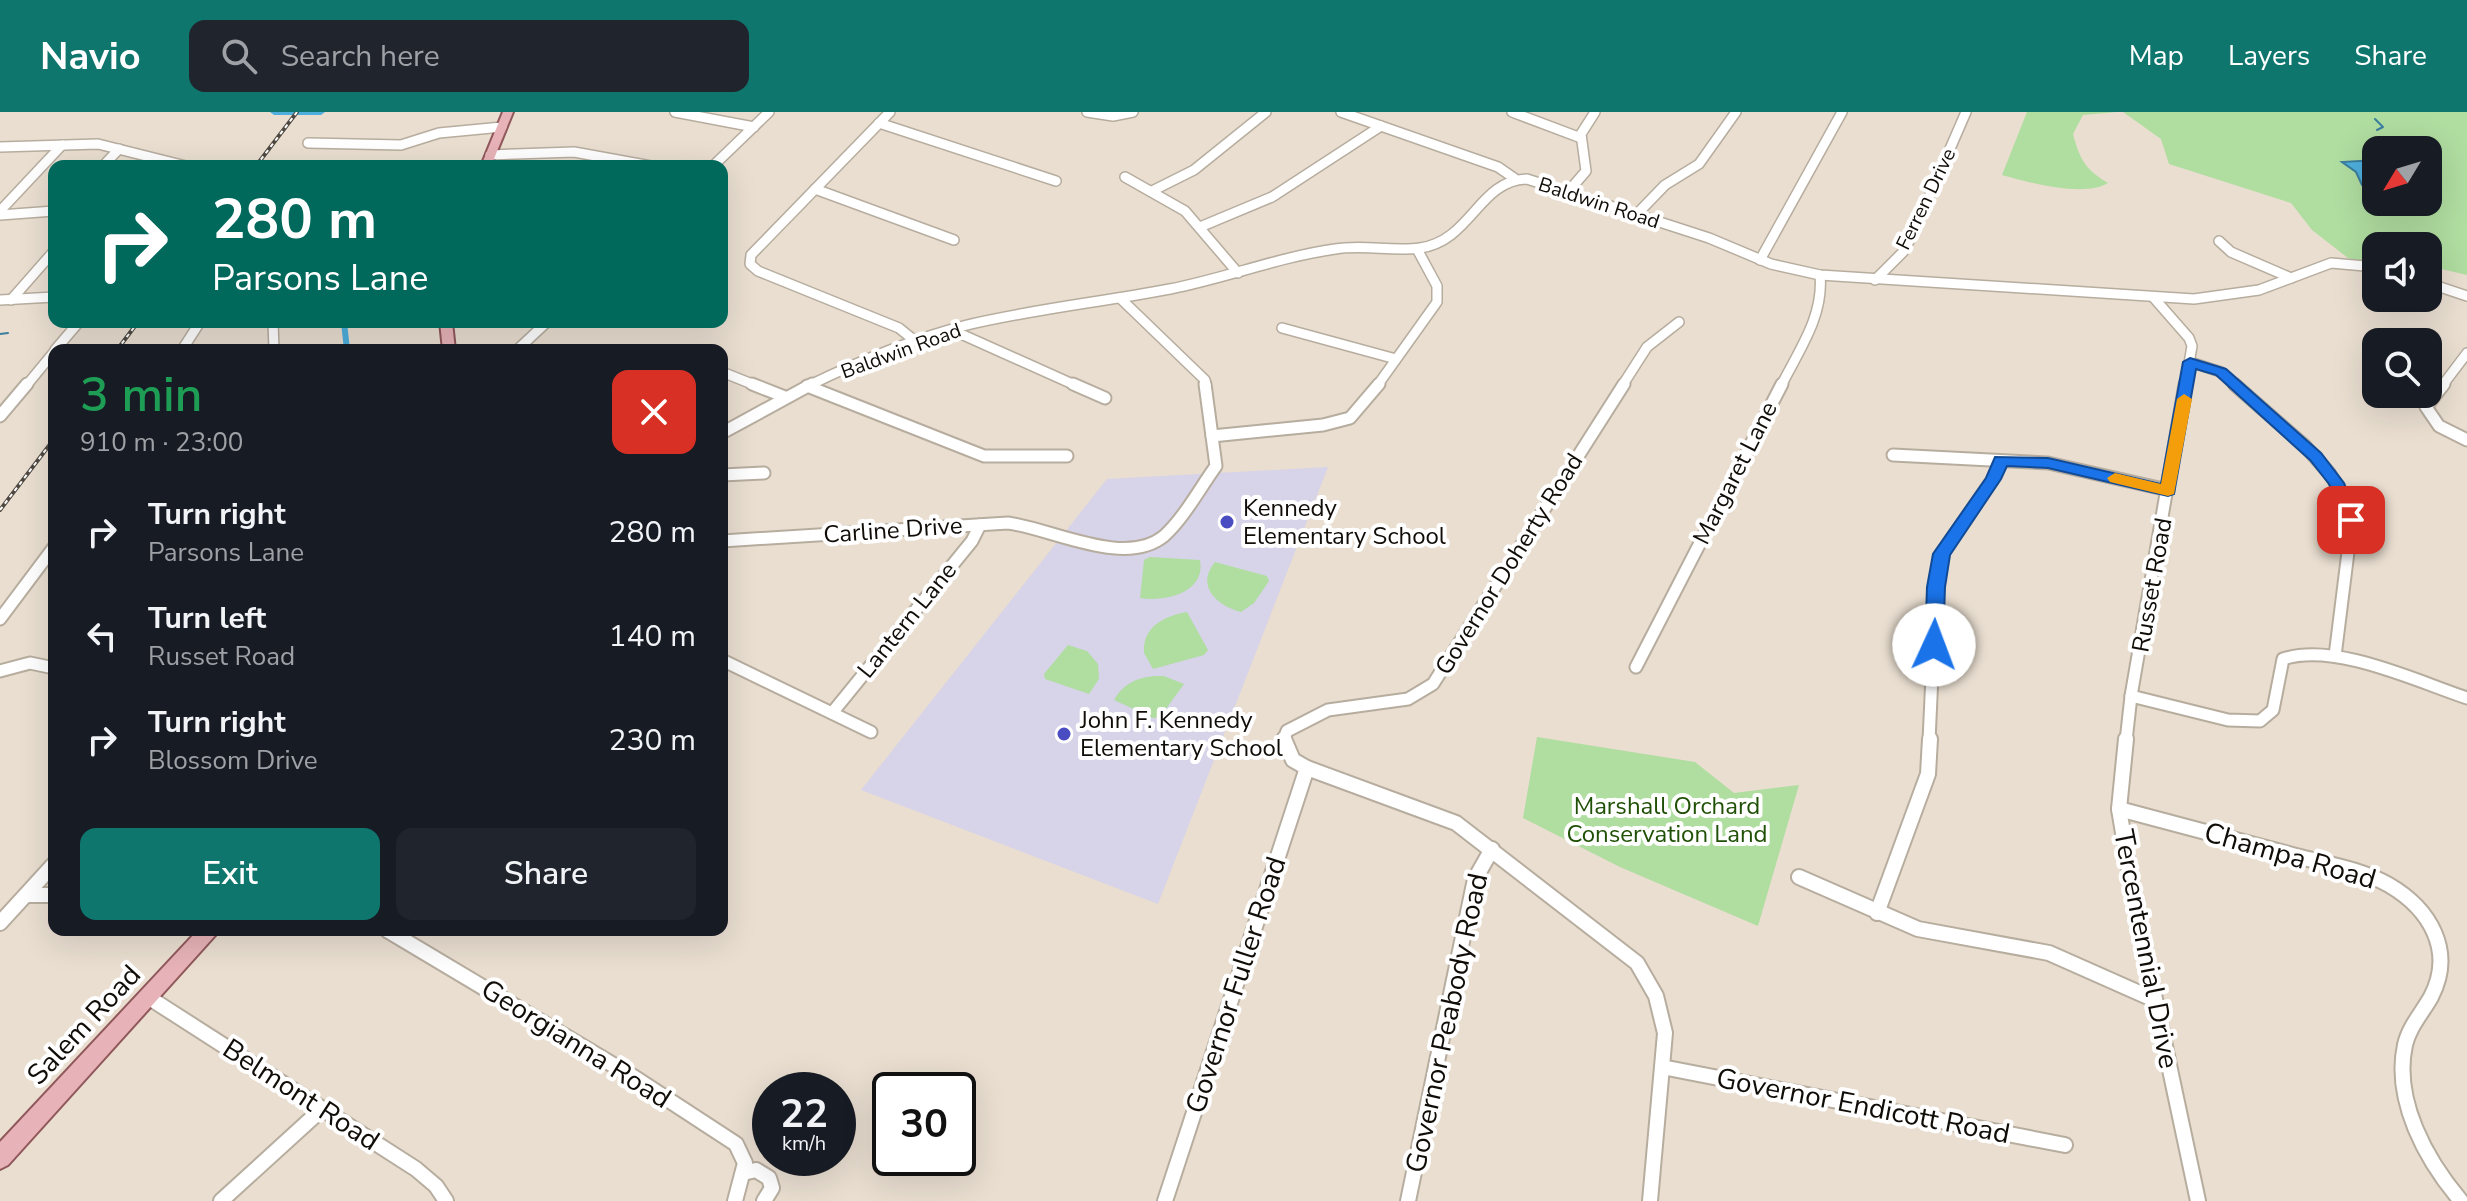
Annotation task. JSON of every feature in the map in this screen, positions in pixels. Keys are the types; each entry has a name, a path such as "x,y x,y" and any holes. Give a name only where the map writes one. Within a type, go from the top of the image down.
{"main road":[{"path":"488,160 508,112"},
{"name":"Salem Road","path":"0,1158 204,936"}],"street":[{"path":"675,112 754,127"},
{"path":"719,160 769,112"},
{"path":"890,112 751,255 750,264 758,271 899,328 915,341"},
{"path":"1087,112 1113,116 1133,112"},
{"path":"1152,191 1194,170 1266,112"},
{"path":"1341,112 1498,167 1514,178"},
{"path":"1512,112 1581,138"},
{"path":"1568,192 1586,171 1581,138 1585,124 1595,112"},
{"path":"1636,215 1665,185 1699,164 1736,112"},
{"path":"1760,260 1842,112"},
{"name":"Ferren Drive","path":"1875,280 1903,252 1913,234 1966,112"},
{"path":"879,123 1056,181"},
{"path":"1200,227 1218,222 1304,180 1381,126"},
{"path":"308,143 326,141 393,146 446,132 502,127"},
{"path":"0,147 98,144 162,160"},
{"path":"48,160 62,145"},
{"path":"109,160 119,149"},
{"path":"488,160 574,152 618,160"},
{"path":"0,213 48,160"},
{"path":"1125,177 1185,211 1238,273"},
{"name":"Baldwin Road","path":"728,430 807,386 915,341 952,330 1120,298 1347,248 1417,249 1448,241 1469,222 1498,185 1514,178 1568,192 1709,238 1760,260 1820,275 2154,298 2230,296 2291,278 2329,262 2362,264"},
{"path":"815,189 954,240"},
{"path":"0,213 48,211"},
{"path":"2219,241 2231,252 2291,278"},
{"path":"1212,436 1323,425 1350,418 1363,406 1437,302 1437,286 1417,249"},
{"path":"11,300 48,258"},
{"name":"Margaret Lane","path":"1636,667 1819,311 1822,297 1820,275"},
{"path":"2442,288 2467,296"},
{"path":"0,300 48,297"},
{"name":"Carline Drive","path":"728,541 1024,524 1126,551 1155,544 1215,469 1209,390 1204,378 1120,298"},
{"name":"Russet Road","path":"2131,696 2192,346 2189,338 2154,298"},
{"name":"Governor Doherty Road","path":"1307,768 1293,760 1286,750 1283,741 1287,731 1336,707 1408,699 1433,684 1647,347 1679,322"},
{"path":"61,344 74,328"},
{"path":"523,344 541,328"},
{"path":"1282,328 1396,359"},
{"path":"952,330 1105,398"},
{"path":"2467,353 2426,407 2439,426 2467,440"},
{"path":"0,416 48,359"},
{"path":"2190,362 2221,372 2305,446 2330,474 2345,499 2351,528 2335,656"},
{"path":"728,374 785,397"},
{"path":"807,386 984,456 1067,456"},
{"path":"1893,455 2048,463 2168,490"},
{"path":"1877,913 1928,774 1936,587 1941,554 1993,479 2001,461"},
{"path":"728,475 764,473"},
{"name":"Lantern Lane","path":"832,713 972,541 980,525"},
{"path":"0,619 48,555"},
{"path":"2131,696 2228,720 2255,722 2271,713 2280,667 2286,657 2301,652 2335,656 2467,698"},
{"path":"0,671 25,663 48,663"},
{"path":"728,663 871,732"},
{"name":"Tercentennial Drive","path":"2131,696 2119,809 2126,859 2198,1201"},
{"path":"1307,768 1444,817 1492,849 1637,963 1652,984 1662,1008 1665,1033 1650,1201"},
{"name":"Governor Fuller Road","path":"1165,1201 1307,768"},
{"name":"Champa Road","path":"2119,809 2371,876 2407,896 2429,917 2435,928 2440,969 2434,990 2405,1043 2404,1081 2430,1160 2443,1183 2461,1201"},
{"name":"Governor Peabody Road","path":"1408,1201 1475,879 1492,849"},
{"path":"0,923 48,871"},
{"path":"1799,877 1932,934 2049,953 2155,1000"},
{"path":"28,895 48,895"},
{"name":"Georgianna Road","path":"397,936 736,1144 745,1163 743,1173"},
{"name":"Belmont Road","path":"148,997 428,1178 446,1201"},
{"name":"Governor Endicott Road","path":"1662,1067 2065,1145"},
{"path":"221,1201 322,1109"},
{"path":"735,1201 743,1173 756,1170 769,1178 772,1188 764,1201"}],"shaded area":[{"name":"John F. Kennedy Elementary School","path":"1328,467 1158,904 861,790 1107,479"}],"green space":[{"path":"2027,112 2117,112 2083,115 2073,134 2084,163 2108,183 2071,189 2002,175"},
{"path":"2123,112 2467,112 2467,275 2442,269 2442,232 2362,232 2362,262 2348,258 2312,230 2291,203 2169,164 2161,139"},
{"path":"1150,557 1200,560 1197,580 1182,593 1161,598 1140,598 1144,560"},
{"path":"1215,562 1267,576 1269,581 1254,603 1241,612 1232,609 1217,600 1208,587 1209,571"},
{"path":"1187,612 1208,650 1204,655 1153,669 1144,653 1147,636 1156,624 1170,616"},
{"path":"1068,645 1087,651 1098,664 1099,679 1089,694 1045,679 1044,674"},
{"path":"1164,676 1184,684 1160,717 1153,718 1114,700 1123,688 1135,680"},
{"name":"Marshall Orchard Conservation Land","path":"1537,737 1695,762 1734,793 1799,785 1758,926 1620,867 1523,818"}],"water":[{"path":"2362,161 2362,185 2356,172 2342,162"}],"waterway":[{"path":"274,112 321,112"},
{"path":"2375,119 2383,127 2377,130"},
{"path":"345,328 346,344"},
{"path":"0,334 8,333"}],"railway":[{"path":"261,160 297,112"},
{"path":"122,344 134,328"},
{"path":"0,510 48,447"}],"slow traffic":[{"path":"2115,478 2168,490 2184,399"}],"place":[{"name":"Kennedy Elementary School","path":"1227,522"},
{"name":"John F. Kennedy Elementary School","path":"1064,734"}],"route":[{"path":"1934,645 1936,587 1941,554 1993,479 2001,461 2048,463 2168,490 2190,362 2221,372 2316,456 2345,499 2351,520"}]}
